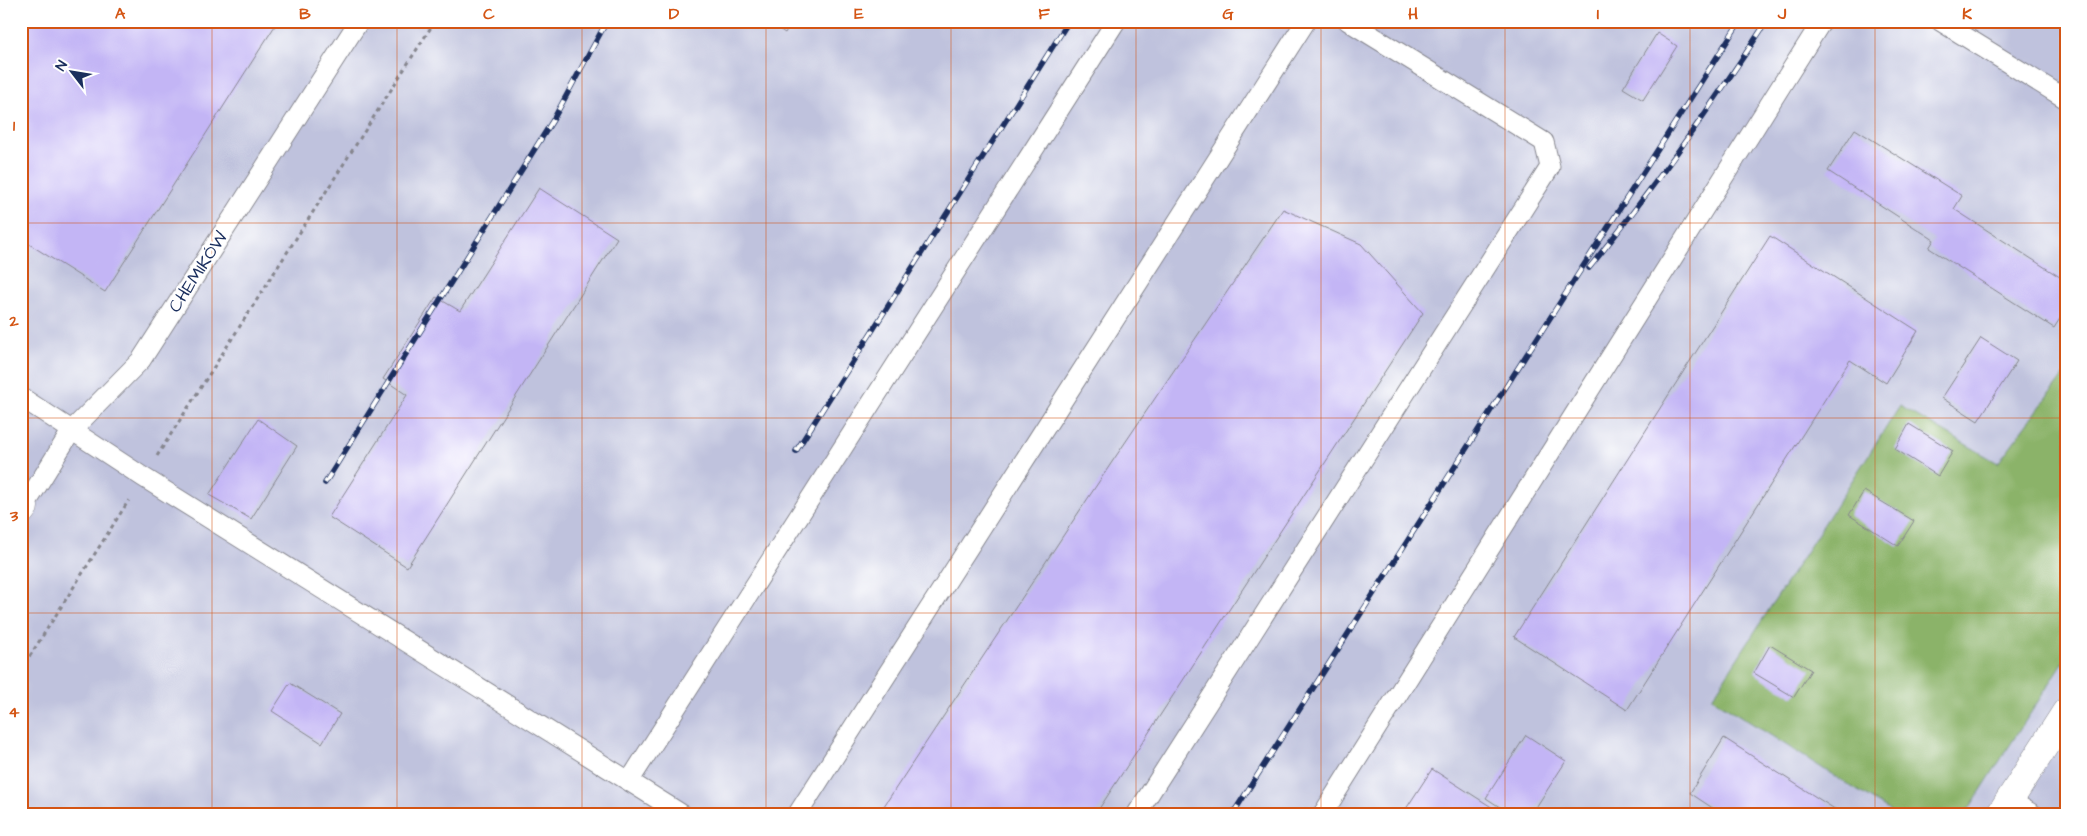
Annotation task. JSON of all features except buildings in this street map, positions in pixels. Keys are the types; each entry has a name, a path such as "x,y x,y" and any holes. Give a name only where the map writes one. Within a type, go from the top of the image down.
{"street":[{"path":"2004,807 2066,712"}],"lane":[{"name":"CHEMIKÓW","path":"23,509 72,430 140,360 359,21"},
{"path":"630,780 1116,21"},
{"path":"797,815 1306,21"},
{"path":"1136,815 1550,167 1544,142 1348,21"},
{"path":"1322,815 1822,21"},
{"path":"1940,21 2066,99"},
{"path":"21,397 143,477 630,780 683,815"},
{"path":"2004,807 2034,815"}],"path":[{"path":"21,670 435,21"}],"shaded area":[{"path":"21,21 2066,21 2066,815 21,815"}],"green space":[{"path":"2066,372 2066,658 1965,815 1896,815 1712,698 1900,406 1998,463"}],"railway":[{"path":"325,483 553,120 607,21"},
{"path":"796,451 1069,21"},
{"path":"1232,815 1740,21"},
{"path":"1589,268 1681,147 1767,21"}]}
